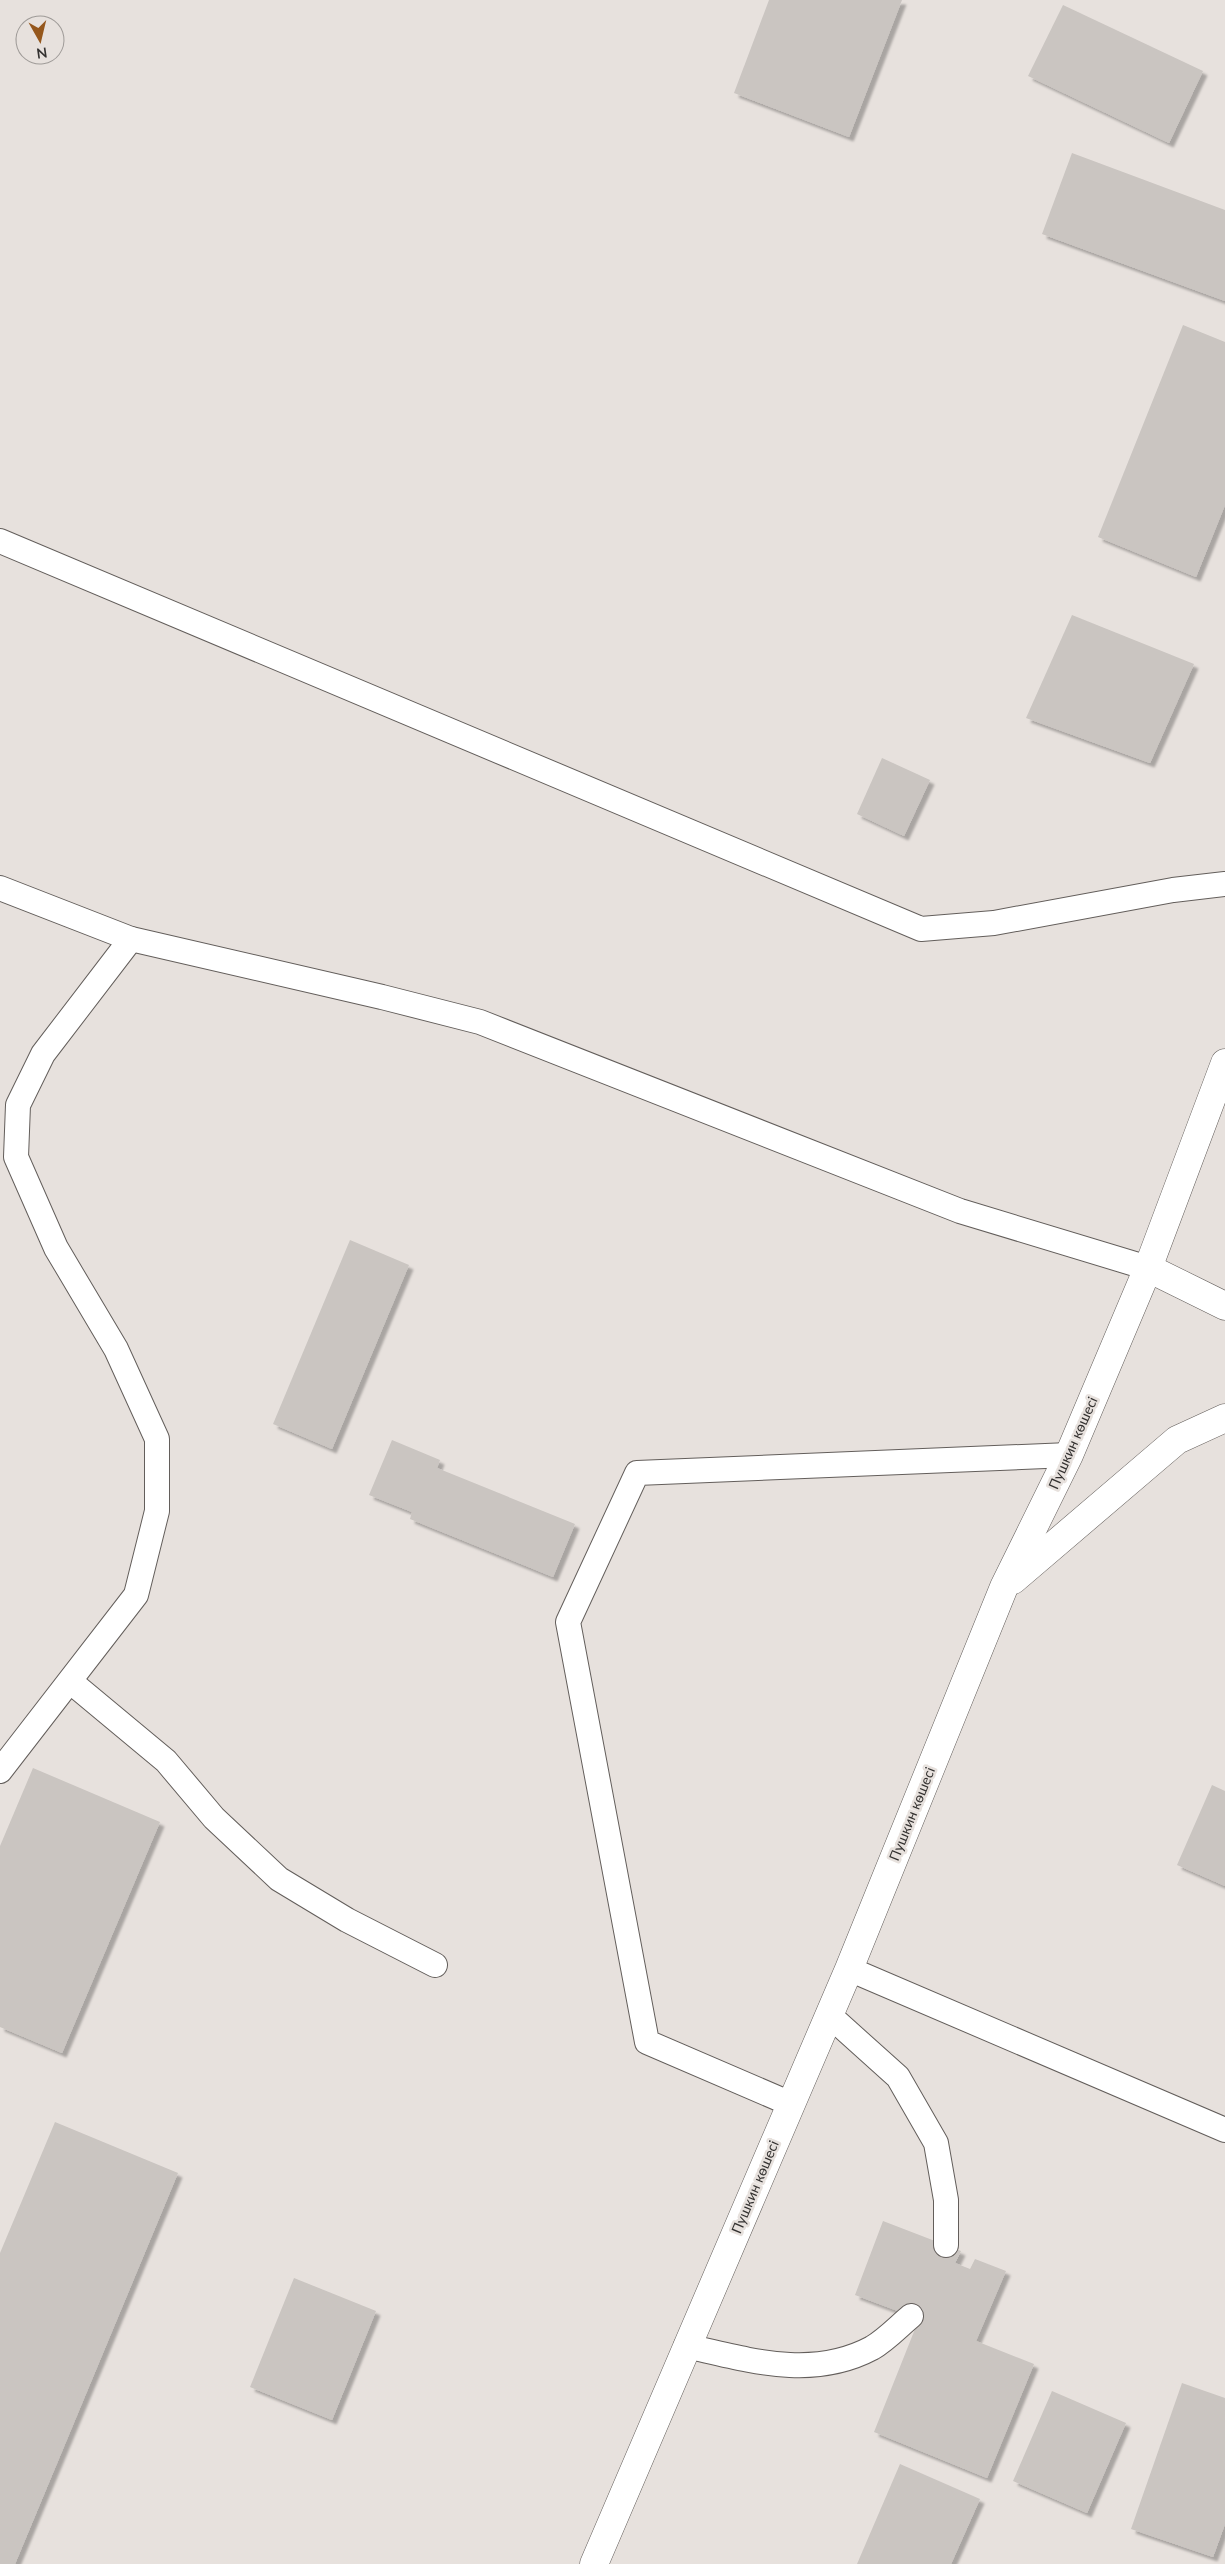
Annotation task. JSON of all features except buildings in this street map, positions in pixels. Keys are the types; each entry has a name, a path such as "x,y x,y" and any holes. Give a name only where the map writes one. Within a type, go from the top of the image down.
{"main road":[{"name":"Пушкин көшесі","path":"594,2564 849,1969 1004,1587 1069,1455 1148,1268 1225,1063"},
{"path":"1148,1268 1225,1306"},
{"path":"1004,1587 1177,1440 1225,1418"}],"lane":[{"path":"0,541 921,929 994,923 1173,890 1225,884"},
{"path":"0,888 131,939 382,997 480,1022 960,1210 1148,1268"},
{"path":"0,1771 71,1682 136,1594 157,1511 157,1439 116,1349 56,1248 16,1157 18,1105 42,1054 131,939"},
{"path":"791,2104 647,2042 568,1622 637,1473 1069,1455"},
{"path":"71,1682 166,1761 214,1818 279,1879 347,1920 435,1965"},
{"path":"849,1969 1225,2130"},
{"path":"829,2015 898,2077 936,2144 946,2200 946,2246"},
{"path":"686,2346 776,2366 834,2363 874,2347 911,2316"}]}
